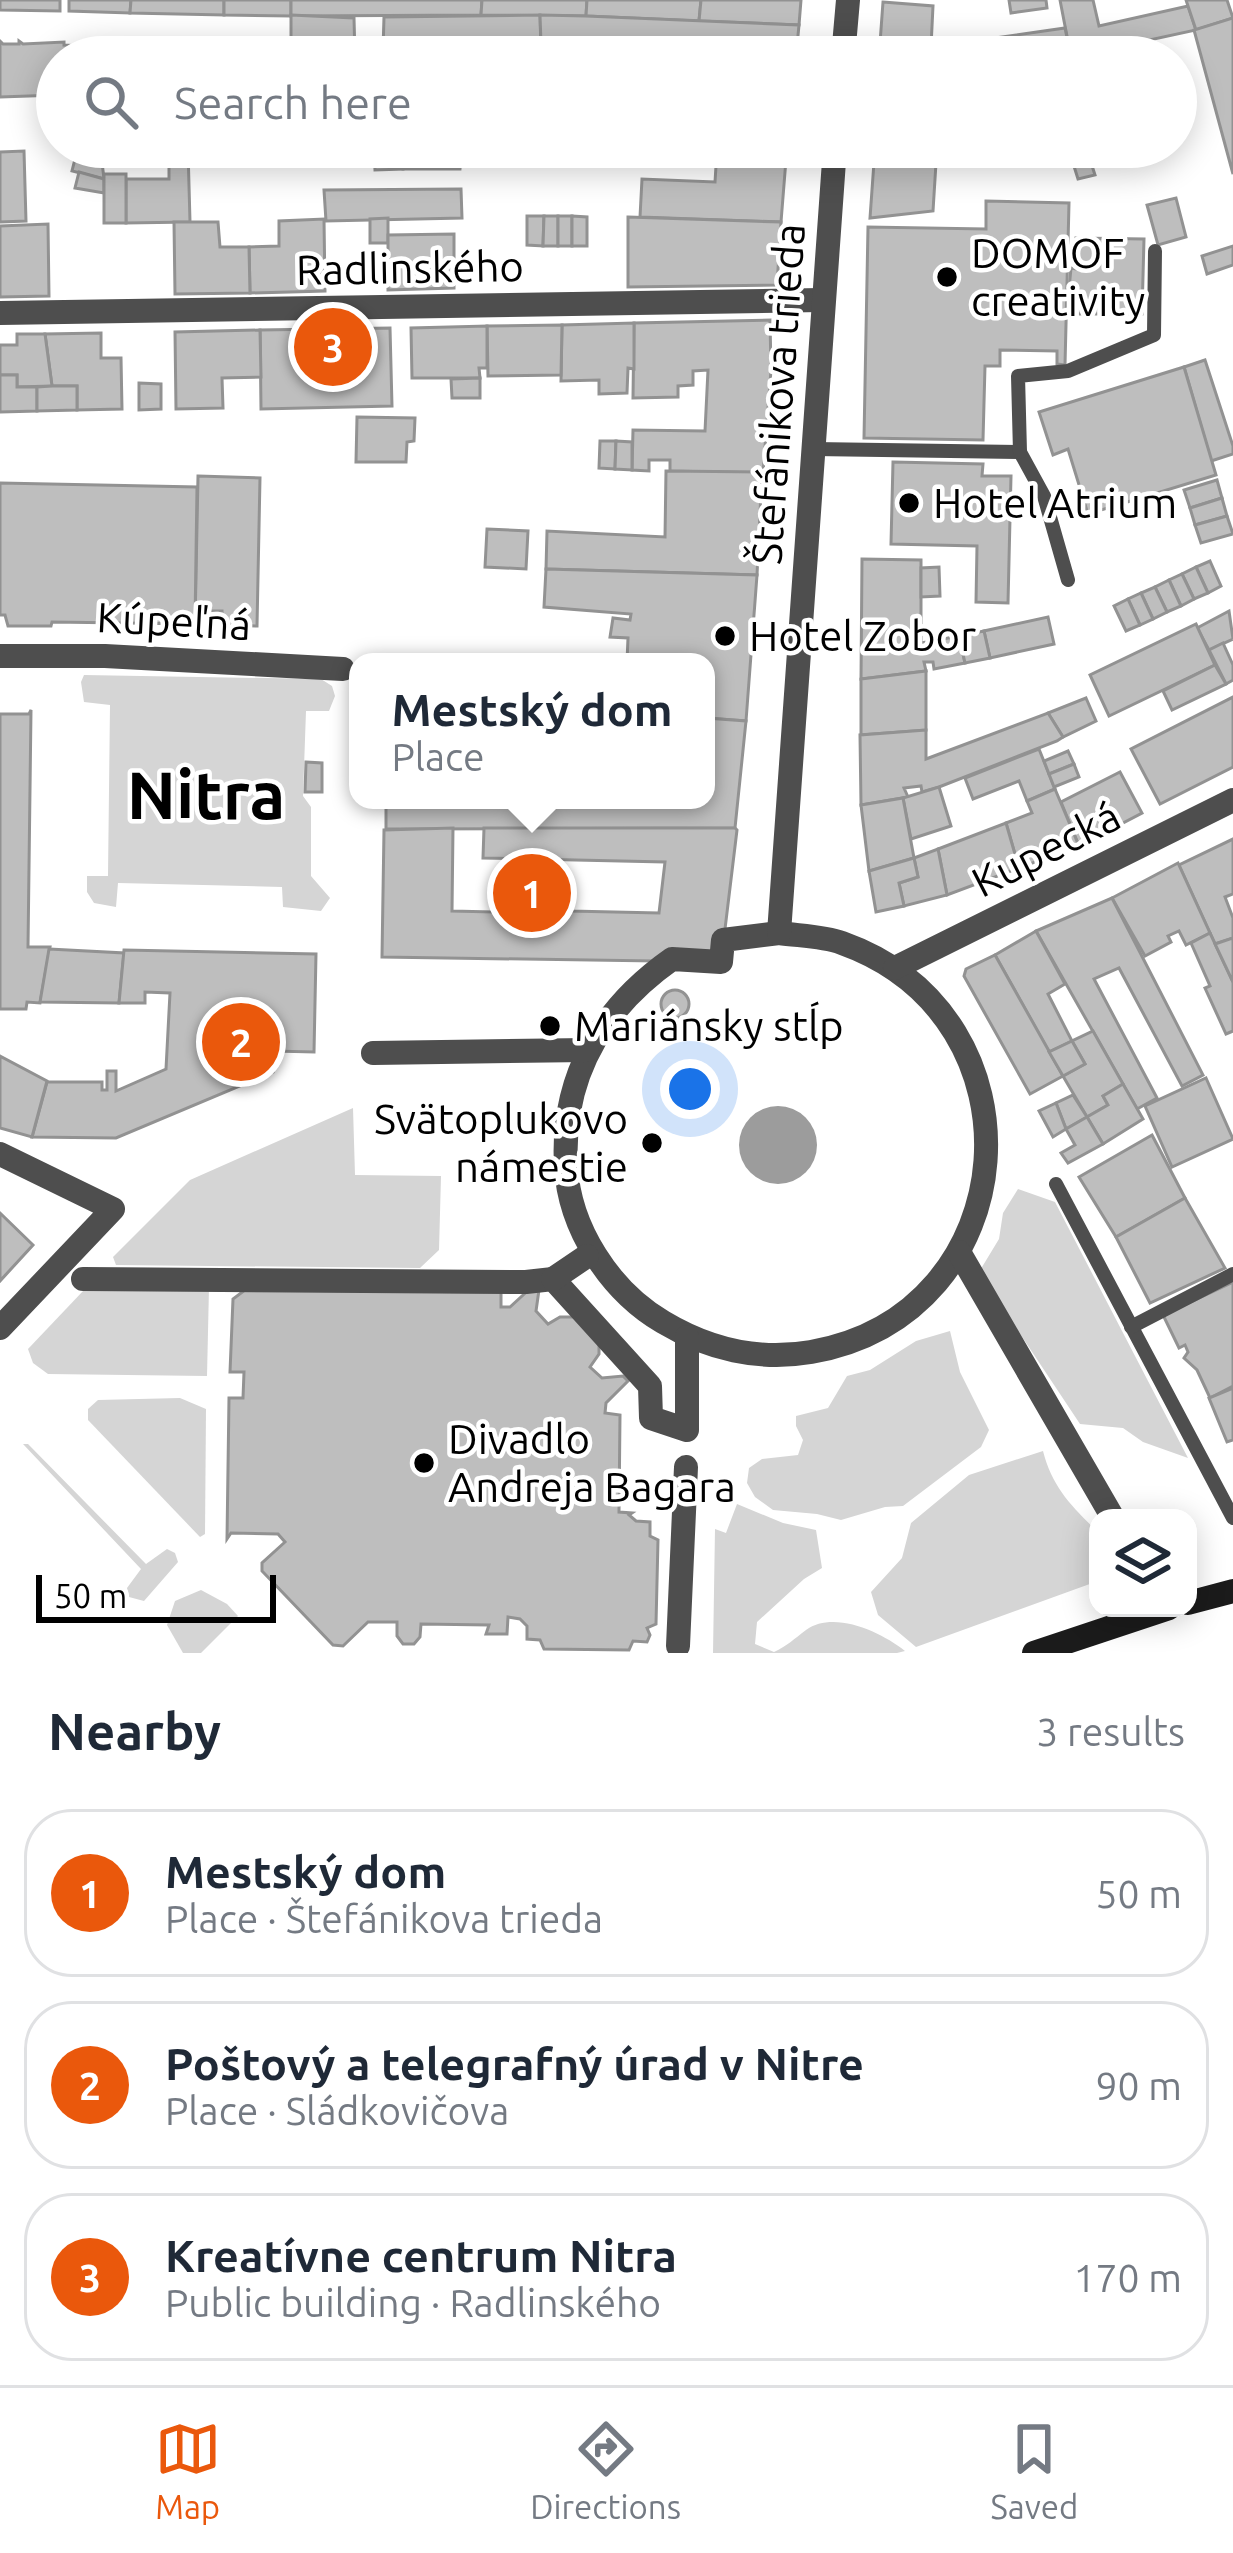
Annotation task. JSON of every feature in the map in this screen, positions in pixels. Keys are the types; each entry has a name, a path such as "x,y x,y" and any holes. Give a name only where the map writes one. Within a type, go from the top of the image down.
{"street":[{"path":"845,36 848,0"},
{"name":"Štefánikova trieda","path":"779,932 833,168"},
{"name":"Radlinského","path":"0,313 821,300"},
{"name":"Kúpeľná","path":"0,656 343,669"},
{"name":"Kupecká","path":"895,968 1233,800"},
{"path":"779,932 840,942 895,968 935,1003 965,1047 984,1097 988,1150 981,1203 959,1252 928,1293 887,1325 840,1346 789,1356 737,1352 687,1337 651,1315 620,1287 594,1253 576,1214 566,1174 565,1132 572,1090 586,1051 620,1001 672,959 721,962 723,940 779,932"},
{"path":"373,1053 586,1051"},
{"path":"0,1154 112,1209 0,1328"},
{"path":"959,1252 1108,1509"},
{"path":"82,1279 502,1282 554,1279 587,1256"},
{"path":"554,1279 650,1387 651,1418 686,1430 687,1337"},
{"path":"678,1646 686,1467"},
{"path":"1197,1601 1233,1591"},
{"path":"1034,1653 1141,1617"}],"lane":[{"path":"1068,580 1044,496 1020,452 1018,376 1068,371 1154,335 1155,251"},
{"path":"814,449 1020,452"},
{"path":"1056,1184 1233,1518"},
{"path":"1132,1327 1233,1274"}],"shaded area":[{"path":"84,675 321,679 332,686 335,696 329,711 306,711 303,796 311,807 311,876 330,898 321,911 283,907 282,887 118,883 116,907 94,903 87,892 87,876 108,876 110,705 84,702"},
{"path":"778,1106 805,1118 817,1145 805,1172 778,1184 751,1172 739,1145 751,1118"},
{"path":"353,1108 355,1175 441,1176 439,1250 420,1268 116,1265 113,1257 190,1180"},
{"path":"1018,1189 1055,1202 1188,1458 1143,1442 1123,1428 1080,1424 979,1272 999,1239 1003,1213"},
{"path":"209,1287 207,1376 48,1374 33,1363 28,1349 84,1290"},
{"path":"950,1331 960,1372 989,1430 981,1447 903,1506 841,1520 773,1510 755,1497 747,1483 749,1468 762,1459 798,1455 803,1440 796,1416 828,1408 847,1376 870,1370 916,1341"},
{"path":"180,1398 206,1409 205,1534 200,1537 88,1420 88,1409 98,1400"},
{"path":"23,1444 146,1564 167,1549 175,1553 178,1562 144,1601 129,1597 127,1588 141,1569"},
{"path":"1043,1451 1064,1496 1089,1523 1089,1584 916,1647 878,1615 871,1592 902,1558 911,1523 969,1475"},
{"path":"737,1504 783,1523 816,1530 822,1568 757,1622 755,1644 774,1652 817,1624 830,1622 871,1631 905,1651 713,1653 715,1529 726,1533"},
{"path":"201,1590 238,1616 201,1653 183,1653 167,1625 175,1601"}],"building":[{"path":"0,0 60,0 60,11 0,10"},
{"path":"69,0 131,0 130,13 69,11"},
{"path":"131,0 224,0 224,15 130,13"},
{"path":"224,0 291,0 291,16 224,15"},
{"path":"291,0 482,0 481,15 291,16"},
{"path":"482,0 587,0 586,16 481,15"},
{"path":"587,0 701,0 699,21 586,16"},
{"path":"701,0 801,0 799,25 699,21"},
{"path":"1009,0 1046,0 1047,8 1011,13"},
{"path":"1060,0 1093,0 1099,26 1188,6 1196,30 1168,36 1067,36"},
{"path":"1186,0 1227,0 1233,18 1196,30"},
{"path":"883,2 933,6 932,36 881,36"},
{"path":"291,15 354,18 354,36 291,36"},
{"path":"540,15 541,36 383,36 384,17"},
{"path":"540,15 799,25 798,36 541,36"},
{"path":"1233,18 1233,174 1197,36 1194,30"},
{"path":"1065,28 1067,36 1009,36"},
{"path":"0,41 36,43 36,96 0,97"},
{"path":"24,151 26,221 0,222 0,152"},
{"path":"103,168 104,179 72,171"},
{"path":"169,168 189,168 190,222 126,223 126,179 169,179"},
{"path":"716,168 785,168 781,222 640,217 642,179 715,182"},
{"path":"874,168 936,168 933,211 870,218"},
{"path":"1075,168 1093,168 1095,175 1078,179"},
{"path":"79,172 104,179 104,193 75,188"},
{"path":"104,174 126,174 126,223 104,223"},
{"path":"461,189 462,218 326,221 324,190"},
{"path":"1176,198 1186,237 1158,245 1147,205"},
{"path":"986,201 1069,203 1065,365 1057,364 1057,351 1000,350 1000,366 985,366 983,440 864,438 868,227 986,229"},
{"path":"527,216 544,216 543,246 527,245"},
{"path":"544,216 558,216 558,246 543,246"},
{"path":"558,216 572,216 572,246 558,246"},
{"path":"572,216 587,217 587,246 572,246"},
{"path":"628,217 781,222 777,285 628,287"},
{"path":"388,218 388,243 370,243 370,219"},
{"path":"324,219 325,291 250,293 249,247 279,246 279,221"},
{"path":"174,222 218,222 220,247 249,247 250,293 175,294"},
{"path":"48,224 49,296 0,297 0,226"},
{"path":"454,234 454,288 388,290 388,235"},
{"path":"1076,238 1144,239 1142,314 1076,314 1075,299 1068,299 1071,268 1076,269"},
{"path":"1233,246 1233,265 1207,274 1202,256"},
{"path":"770,320 763,473 670,471 670,460 649,460 649,471 632,470 633,430 705,431 708,370 693,371 693,385 678,386 678,397 633,398 634,323"},
{"path":"634,323 634,369 628,368 627,393 599,394 599,380 561,381 562,325"},
{"path":"562,325 561,375 488,376 487,326"},
{"path":"487,326 487,368 479,368 480,378 412,378 411,328"},
{"path":"390,328 392,406 261,409 260,330"},
{"path":"260,330 261,377 222,378 223,408 176,409 175,332"},
{"path":"101,333 101,358 121,358 122,409 77,410 77,386 52,386 45,334"},
{"path":"17,334 45,334 52,386 17,387 17,375 0,375 0,345 17,345"},
{"path":"1205,360 1233,446 1233,454 1211,461 1184,367"},
{"path":"1184,367 1216,475 1088,514 1068,449 1053,455 1039,412"},
{"path":"0,375 17,375 17,387 37,387 37,411 0,412"},
{"path":"480,378 480,398 452,398 451,379"},
{"path":"139,383 161,384 161,409 139,410"},
{"path":"77,386 77,410 37,411 37,387"},
{"path":"357,417 415,418 414,441 407,442 406,462 356,462"},
{"path":"600,441 616,441 615,469 599,468"},
{"path":"616,441 632,442 632,470 615,469"},
{"path":"893,462 983,464 982,476 1011,476 1008,603 976,602 977,546 891,544"},
{"path":"666,471 762,472 757,575 546,569 547,531 665,537"},
{"path":"198,476 260,478 257,626 222,625 222,611 199,611 195,624"},
{"path":"1217,480 1222,498 1190,508 1184,490"},
{"path":"0,483 197,487 195,624 8,626 5,615 0,615"},
{"path":"1222,498 1227,516 1195,525 1190,508"},
{"path":"1227,516 1233,534 1201,543 1195,525"},
{"path":"487,529 528,531 526,569 485,567"},
{"path":"862,559 921,560 921,643 959,636 965,663 934,669 933,662 924,662 926,671 861,679"},
{"path":"1210,561 1221,586 1208,593 1196,567"},
{"path":"939,567 940,596 921,597 921,568"},
{"path":"1196,567 1208,593 1194,599 1182,574"},
{"path":"546,569 757,575 746,721 715,719 715,653 627,653 628,638 610,637 613,618 630,620 631,614 544,607"},
{"path":"1182,574 1194,599 1181,606 1169,580"},
{"path":"1169,580 1181,606 1167,612 1155,587"},
{"path":"1155,587 1167,612 1153,619 1141,593"},
{"path":"1141,593 1153,619 1140,625 1128,599"},
{"path":"1128,599 1140,625 1126,631 1114,606"},
{"path":"1229,611 1233,639 1209,650 1197,628"},
{"path":"1048,617 1054,644 990,658 984,631"},
{"path":"1196,624 1215,665 1109,716 1090,675"},
{"path":"984,631 990,658 965,663 959,636"},
{"path":"1223,643 1233,665 1233,680 1226,684 1209,650"},
{"path":"1215,665 1226,684 1172,710 1163,691"},
{"path":"926,671 926,730 861,735 861,679"},
{"path":"1233,697 1233,767 1160,804 1131,749"},
{"path":"1086,698 1096,721 1063,737 1048,713"},
{"path":"31,710 28,947 50,947 40,1003 27,1002 26,1009 0,1009 0,714 29,714"},
{"path":"1048,713 1063,737 1057,741 939,787 922,792 921,786 904,788 908,797 861,805 860,735 926,730 926,759"},
{"path":"715,719 746,721 735,828 386,829 386,809 715,809"},
{"path":"1039,749 1055,789 1027,801 1019,781 973,799 965,778"},
{"path":"1068,751 1074,764 1049,774 1044,761"},
{"path":"306,762 322,763 322,792 305,792"},
{"path":"1074,764 1079,777 1054,787 1049,774"},
{"path":"1120,772 1142,813 1079,846 1061,802"},
{"path":"939,787 951,826 911,839 903,798"},
{"path":"1055,789 1079,846 1019,868 1006,823 1032,813 1027,801"},
{"path":"903,798 914,858 869,871 861,805"},
{"path":"1006,823 1019,868 947,895 938,849"},
{"path":"453,828 452,911 493,912 493,885 570,885 570,911 659,913 665,862 483,858 484,828 735,828 721,962 382,957 384,830"},
{"path":"1233,839 1233,894 1225,897 1233,918 1233,938 1215,944 1179,865"},
{"path":"938,849 947,895 904,906 899,883 918,877 914,858"},
{"path":"914,858 918,877 899,883 904,906 876,912 869,871"},
{"path":"1178,863 1210,933 1186,945 1179,931 1168,936 1171,942 1145,956 1112,898"},
{"path":"1112,898 1203,1075 1182,1086 1119,968 1094,979 1157,1098 1137,1109 1036,931"},
{"path":"1036,931 1065,984 1048,994 1072,1041 1049,1052 995,955"},
{"path":"1210,933 1233,982 1233,1031 1226,1034 1191,943"},
{"path":"1233,938 1233,982 1215,944"},
{"path":"49,949 124,953 119,1003 40,1002"},
{"path":"124,950 316,954 314,1052 273,1051 273,1072 116,1138 32,1137 47,1082 102,1082 102,1090 107,1090 107,1071 116,1071 116,1091 166,1069 170,993 145,992 145,1003 119,1003"},
{"path":"995,955 1063,1076 1030,1094 964,976 966,969"},
{"path":"675,990 685,994 689,1004 685,1014 675,1018 665,1014 661,1004 665,994"},
{"path":"1093,1031 1123,1084 1103,1096 1108,1105 1087,1117 1063,1076 1085,1064 1072,1041"},
{"path":"1072,1041 1085,1064 1063,1076 1049,1052"},
{"path":"0,1056 47,1081 32,1137 0,1128"},
{"path":"1206,1078 1233,1139 1172,1167 1145,1106"},
{"path":"1123,1084 1143,1119 1103,1144 1087,1117 1108,1105 1103,1096"},
{"path":"1073,1095 1087,1117 1066,1129 1056,1103"},
{"path":"1056,1103 1066,1129 1053,1137 1039,1111"},
{"path":"1087,1117 1103,1144 1068,1163 1061,1153 1075,1145 1066,1129"},
{"path":"1152,1135 1185,1198 1116,1237 1079,1177"},
{"path":"1185,1198 1225,1268 1150,1303 1116,1237"},
{"path":"0,1213 33,1245 0,1281"},
{"path":"1233,1282 1233,1386 1210,1398 1197,1370 1184,1358 1185,1345 1179,1348 1163,1315"},
{"name":"Divadlo Andreja Bagara","path":"534,1285 539,1290 536,1311 548,1324 560,1317 578,1317 599,1339 599,1354 590,1367 602,1378 623,1376 628,1381 606,1403 605,1413 620,1415 619,1512 650,1522 650,1536 658,1540 656,1624 647,1628 647,1642 633,1641 629,1650 544,1649 540,1640 527,1639 527,1626 520,1619 508,1617 507,1634 486,1634 489,1625 421,1624 414,1644 403,1644 397,1636 397,1622 368,1622 343,1646 333,1645 262,1571 262,1563 285,1542 278,1534 231,1533 227,1539 229,1398 243,1398 244,1372 230,1372 233,1299 245,1290 501,1292 501,1307 510,1307"},
{"path":"1233,1388 1233,1440 1227,1442 1209,1398"}],"place":[{"name":"DOMOF creativity","path":"947,277"},
{"name":"Kreatívne centrum Nitra","path":"333,347"},
{"name":"Hotel Atrium","path":"909,503"},
{"name":"Hotel Zobor","path":"725,636"},
{"name":"Mestský dom","path":"532,893"},
{"name":"Mariánsky stĺp","path":"550,1026"},
{"name":"Poštový a telegrafný úrad v Nitre","path":"241,1042"},
{"name":"Svätoplukovo námestie","path":"652,1143"},
{"name":"Divadlo Andreja Bagara","path":"424,1463"}],"district":[{"name":"Nitra","path":"206,796"}]}
